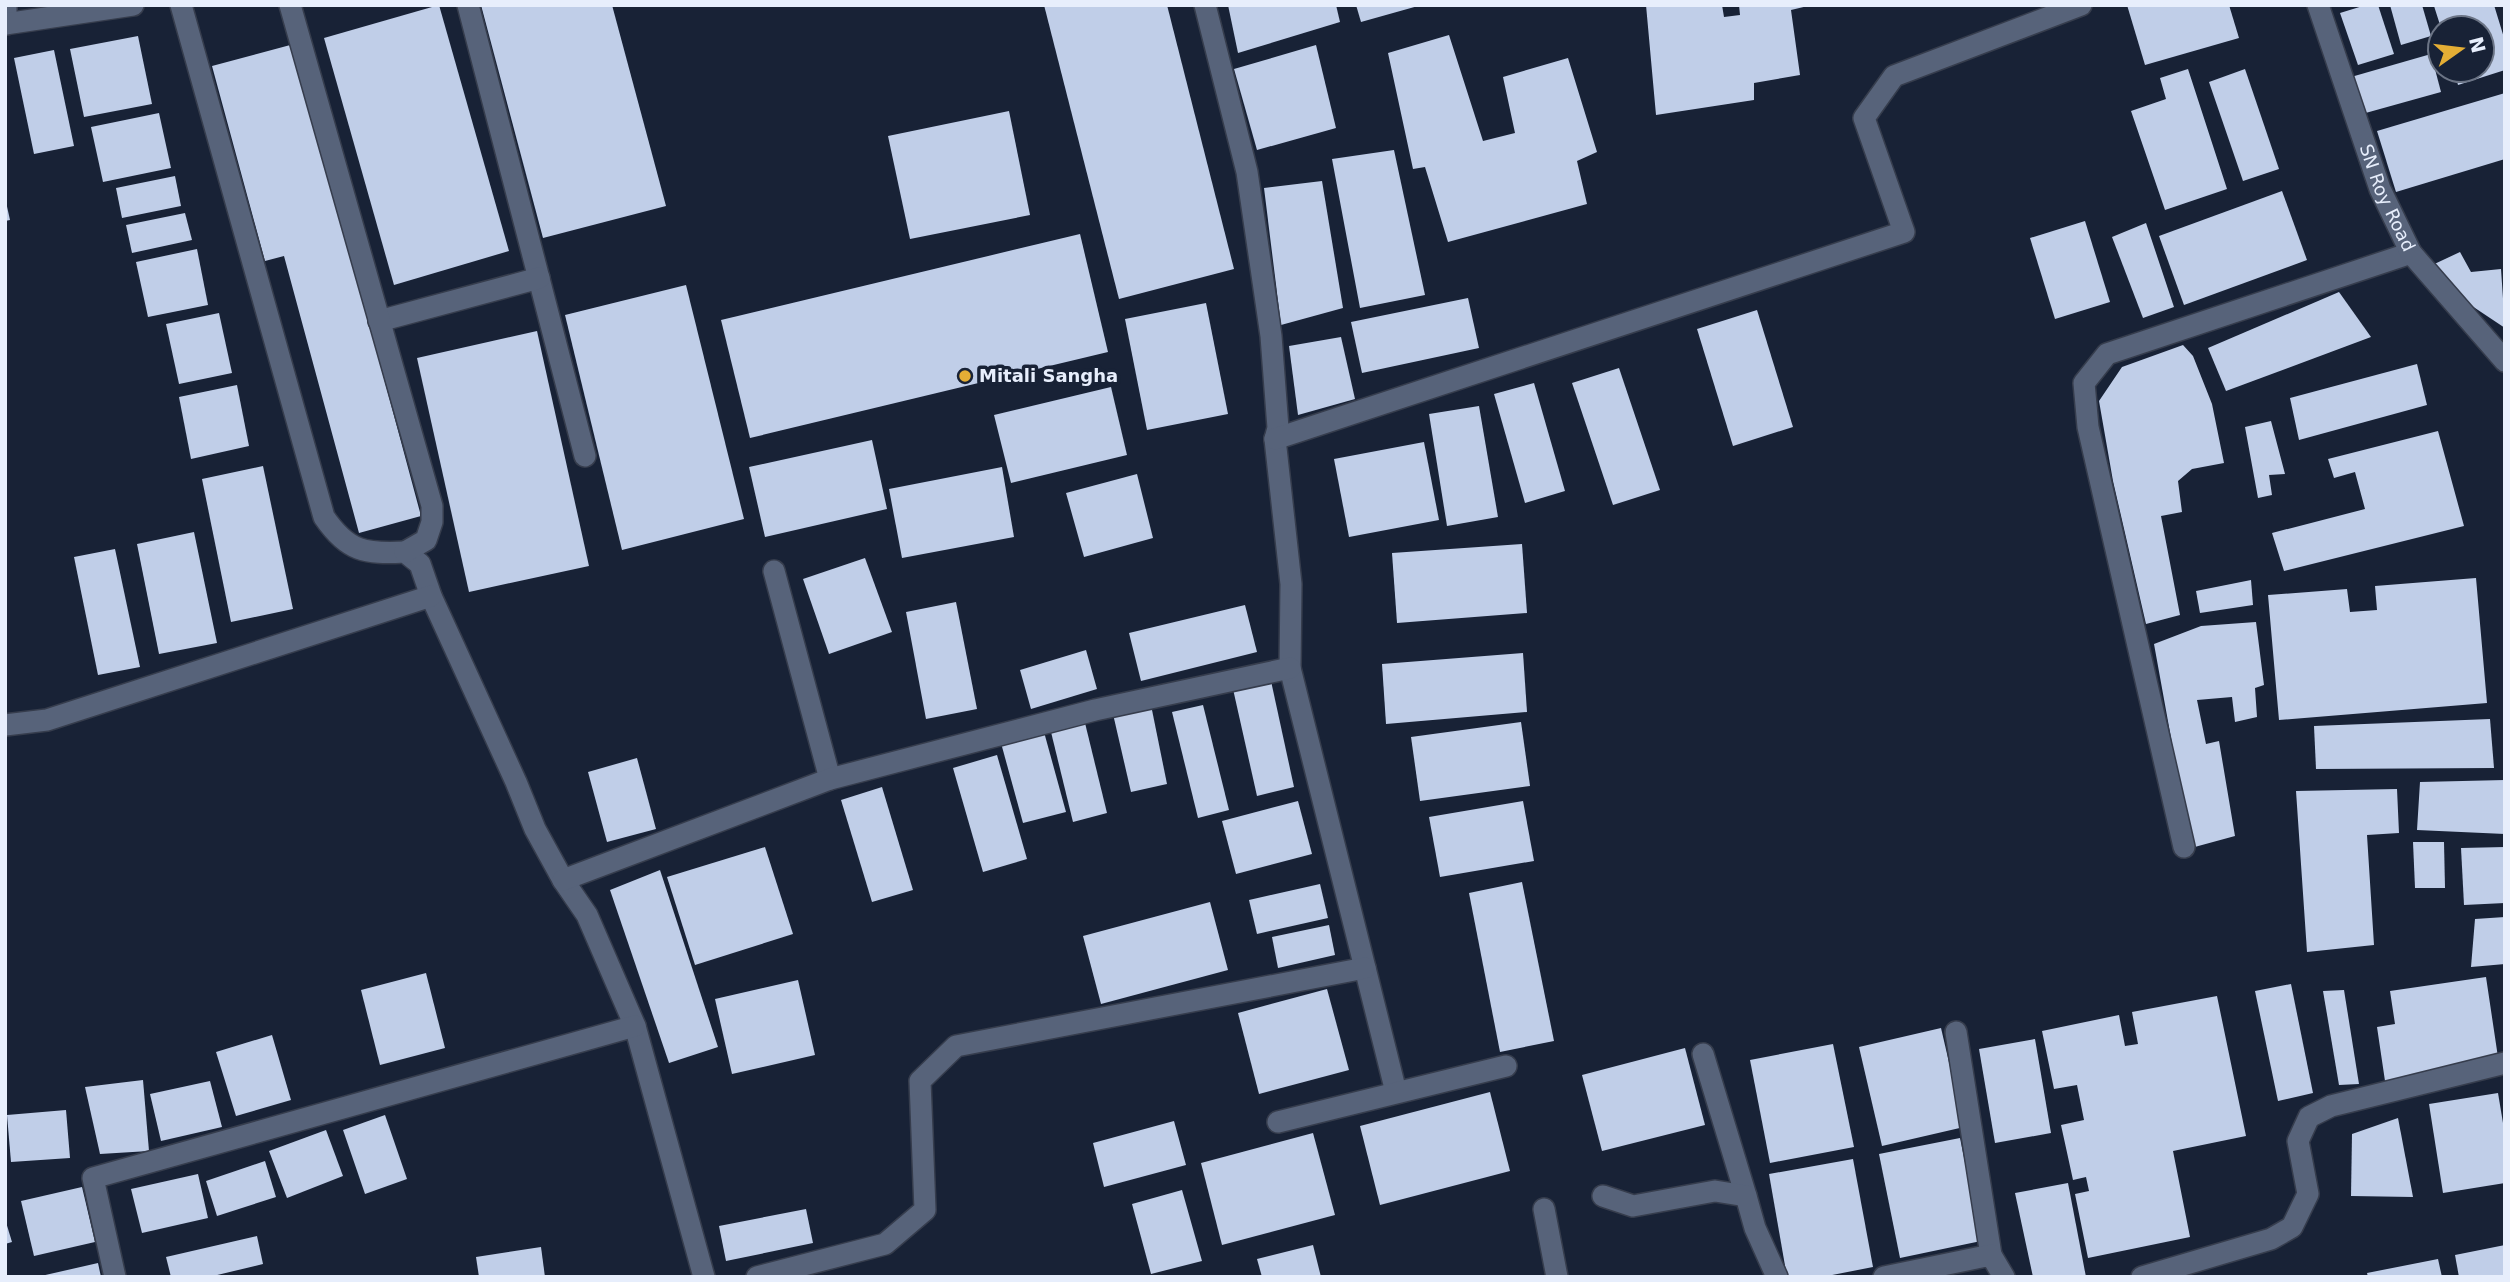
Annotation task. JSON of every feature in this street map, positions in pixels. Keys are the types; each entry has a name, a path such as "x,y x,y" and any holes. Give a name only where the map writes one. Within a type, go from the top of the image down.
{"street":[{"path":"6,18 133,5"},
{"path":"181,5 324,517 335,534 354,548 377,553 405,552 426,540 432,522 432,506 290,5"},
{"path":"468,5 585,456"},
{"path":"1205,5 1247,172 1271,336 1278,428 1275,439 1291,584 1290,668 1396,1092"},
{"path":"1275,439 1904,232 1864,118 1894,76 2081,5"},
{"name":"SN Roy Road","path":"2318,5 2380,189 2411,253 2505,361"},
{"path":"2184,847 2088,427 2084,383 2107,354 2411,253"},
{"path":"379,321 539,278"},
{"path":"405,552 420,564 431,596 535,829 563,880 587,915 635,1026 704,1277"},
{"path":"775,572 830,779"},
{"path":"5,725 47,720 431,596"},
{"path":"563,880 830,779 1095,710 1290,668"},
{"path":"757,1277 885,1244 925,1210 920,1081 956,1046 1365,968"},
{"path":"115,1277 93,1178 635,1026"},
{"path":"1956,1032 1991,1255 2004,1277"},
{"path":"1703,1054 1755,1228 1777,1277"},
{"path":"2142,1277 2270,1239 2292,1227 2308,1194 2298,1141 2309,1117 2331,1106 2505,1063"},
{"path":"1278,1122 1506,1066"},
{"path":"1603,1196 1633,1206 1715,1191 1746,1196"},
{"path":"1544,1209 1557,1277"},
{"path":"1884,1277 1991,1255"}],"building":[{"path":"439,5 509,251 394,285 324,38"},
{"path":"481,5 612,5 666,206 543,238"},
{"path":"1044,5 1167,5 1234,269 1119,299"},
{"path":"1228,5 1336,5 1340,22 1238,53"},
{"path":"1356,5 1417,5 1418,6 1361,22"},
{"path":"1646,5 1722,5 1724,17 1740,15 1739,5 1812,5 1791,10 1800,75 1754,83 1754,100 1656,115"},
{"path":"2127,5 2229,5 2239,38 2145,65"},
{"path":"2366,5 2378,5 2394,54 2358,65 2340,13"},
{"path":"2390,5 2422,5 2426,19 2426,38 2401,45"},
{"path":"2494,5 2505,41 2505,70 2496,73 2496,14 2437,14 2434,6"},
{"path":"1449,35 1483,141 1515,133 1503,77 1568,58 1597,152 1577,161 1587,204 1448,242 1425,167 1413,169 1388,53"},
{"path":"138,36 152,104 84,117 70,49"},
{"path":"294,44 421,516 359,533 284,256 265,261 212,66"},
{"path":"1316,45 1336,128 1257,150 1234,69"},
{"path":"54,50 74,146 34,154 14,58"},
{"path":"2426,55 2426,84 2439,84 2441,92 2362,114 2351,77"},
{"path":"2188,69 2227,189 2165,210 2131,111 2166,99 2160,78"},
{"path":"2245,69 2279,169 2243,181 2209,82"},
{"path":"2505,93 2505,159 2396,192 2377,131"},
{"path":"1009,111 1030,215 910,239 888,136"},
{"path":"159,113 171,168 103,182 91,127"},
{"path":"1394,150 1425,295 1360,308 1332,159"},
{"path":"175,176 181,206 122,218 116,188"},
{"path":"1322,181 1343,308 1281,325 1264,188"},
{"path":"2282,191 2307,260 2184,305 2159,236"},
{"path":"5,203 10,220 5,221"},
{"path":"185,213 192,240 132,253 126,225"},
{"path":"2085,221 2110,302 2055,319 2030,238"},
{"path":"2146,223 2174,307 2143,318 2112,237"},
{"path":"1080,234 1108,352 750,438 721,320"},
{"path":"197,249 208,305 148,317 136,262"},
{"path":"2460,252 2471,272 2501,269 2505,328 2466,302 2428,267"},
{"path":"686,285 744,519 622,550 565,315"},
{"path":"2339,292 2371,337 2226,391 2208,348"},
{"path":"1468,298 1479,348 1362,373 1351,322"},
{"path":"1206,303 1228,414 1147,430 1125,319"},
{"path":"1757,310 1793,427 1733,446 1697,329"},
{"path":"219,313 232,373 179,384 166,324"},
{"path":"537,331 589,566 469,592 417,358"},
{"path":"1341,337 1355,399 1298,415 1289,346"},
{"path":"2183,345 2193,356 2212,404 2224,463 2192,469 2178,481 2182,512 2161,516 2180,615 2146,624 2113,481 2099,401 2122,367"},
{"path":"2417,364 2427,405 2299,440 2290,398"},
{"path":"1619,368 1660,490 1613,505 1572,383"},
{"path":"1534,383 1565,491 1525,503 1494,394"},
{"path":"237,385 249,446 191,459 179,397"},
{"path":"1111,387 1127,455 1011,483 994,415"},
{"path":"1479,406 1498,517 1447,526 1429,414"},
{"path":"2271,421 2285,474 2269,475 2272,495 2258,498 2245,427"},
{"path":"2438,431 2464,526 2284,571 2272,533 2365,509 2355,472 2334,478 2328,459"},
{"path":"872,440 887,509 765,537 749,467"},
{"path":"1424,442 1439,520 1349,537 1334,459"},
{"path":"263,466 293,609 231,622 202,479"},
{"path":"1002,467 1014,537 902,558 889,489"},
{"path":"1137,474 1153,538 1084,557 1066,493"},
{"path":"194,532 217,643 159,654 137,544"},
{"path":"1522,544 1527,613 1397,623 1392,553"},
{"path":"115,549 140,667 98,675 74,557"},
{"path":"865,558 892,632 829,654 803,579"},
{"path":"2476,578 2487,703 2279,720 2268,595 2347,589 2350,612 2377,610 2375,586"},
{"path":"2251,580 2253,605 2200,613 2196,591"},
{"path":"956,602 977,709 926,719 906,612"},
{"path":"1245,605 1257,652 1141,681 1129,633"},
{"path":"2256,622 2264,685 2255,688 2257,717 2235,722 2232,697 2197,700 2206,744 2219,741 2235,836 2191,848 2154,644 2201,626"},
{"path":"1086,650 1097,689 1031,709 1020,670"},
{"path":"1523,653 1527,712 1386,724 1382,664"},
{"path":"1271,681 1294,787 1257,796 1233,689"},
{"path":"1151,705 1167,784 1131,792 1113,714"},
{"path":"1203,705 1229,810 1198,818 1172,712"},
{"path":"2490,719 2494,768 2316,769 2314,726"},
{"path":"1521,722 1530,786 1420,801 1411,737"},
{"path":"1085,723 1107,813 1073,822 1051,732"},
{"path":"1044,732 1066,812 1023,823 1001,743"},
{"path":"997,755 1027,859 983,872 953,768"},
{"path":"637,758 656,829 607,842 588,772"},
{"path":"2505,780 2505,834 2417,830 2420,782"},
{"path":"882,787 913,890 872,902 841,800"},
{"path":"2397,789 2399,833 2367,835 2374,945 2307,952 2296,791"},
{"path":"1298,801 1312,854 1236,874 1222,821"},
{"path":"1523,801 1534,861 1440,877 1429,817"},
{"path":"2413,842 2444,842 2445,888 2415,888"},
{"path":"765,847 793,934 695,965 667,877"},
{"path":"2505,847 2505,903 2464,905 2461,848"},
{"path":"660,870 718,1047 669,1063 610,890"},
{"path":"1522,882 1554,1041 1500,1052 1469,893"},
{"path":"1320,884 1328,918 1257,934 1249,900"},
{"path":"1210,902 1228,970 1101,1004 1083,936"},
{"path":"2505,917 2505,964 2471,967 2475,919"},
{"path":"1329,925 1335,955 1278,968 1272,937"},
{"path":"426,973 445,1048 380,1065 361,990"},
{"path":"2486,977 2499,1064 2385,1081 2377,1027 2395,1024 2390,991"},
{"path":"798,980 815,1055 732,1074 715,999"},
{"path":"2291,984 2313,1093 2278,1101 2255,991"},
{"path":"1327,989 1349,1070 1259,1094 1238,1013"},
{"path":"2344,990 2359,1084 2339,1085 2323,991"},
{"path":"2217,996 2246,1136 2173,1151 2190,1237 2088,1258 2075,1194 2089,1191 2086,1177 2073,1180 2061,1125 2084,1120 2077,1085 2054,1089 2042,1031 2119,1015 2125,1046 2138,1044 2132,1012"},
{"path":"1941,1028 1964,1127 1882,1146 1859,1047"},
{"path":"272,1035 291,1100 236,1116 216,1052"},
{"path":"2035,1039 2051,1133 1995,1143 1979,1049"},
{"path":"1833,1044 1854,1147 1770,1163 1750,1060"},
{"path":"1685,1048 1705,1125 1602,1151 1582,1075"},
{"path":"143,1080 149,1151 100,1154 85,1087"},
{"path":"210,1081 222,1127 161,1141 150,1094"},
{"path":"1490,1092 1510,1171 1380,1205 1360,1126"},
{"path":"2498,1093 2505,1135 2505,1183 2443,1193 2429,1104"},
{"path":"66,1110 70,1158 11,1162 7,1115"},
{"path":"385,1115 407,1179 365,1194 343,1130"},
{"path":"2398,1118 2413,1197 2351,1196 2352,1134"},
{"path":"1174,1121 1186,1165 1104,1187 1093,1143"},
{"path":"326,1130 343,1176 287,1198 269,1151"},
{"path":"1313,1133 1335,1215 1222,1245 1201,1163"},
{"path":"1960,1138 1981,1241 1900,1258 1879,1154"},
{"path":"1853,1159 1873,1267 1822,1277 1787,1277 1769,1174"},
{"path":"265,1161 276,1197 217,1216 206,1181"},
{"path":"198,1174 208,1218 142,1233 131,1189"},
{"path":"2068,1183 2086,1277 2033,1277 2015,1193"},
{"path":"82,1187 95,1242 34,1256 21,1201"},
{"path":"1182,1190 1202,1261 1151,1274 1132,1204"},
{"path":"806,1209 813,1243 726,1261 719,1226"},
{"path":"5,1219 12,1242 5,1244"},
{"path":"257,1236 263,1264 209,1277 171,1277 166,1257"},
{"path":"1313,1245 1321,1277 1262,1277 1257,1259"},
{"path":"2505,1245 2505,1277 2459,1277 2455,1255"},
{"path":"541,1247 545,1277 479,1277 476,1257"},
{"path":"2438,1259 2442,1277 2368,1277 2367,1273"},
{"path":"98,1263 101,1277 41,1276"}],"place":[{"name":"Mitali Sangha","path":"965,376"}]}
